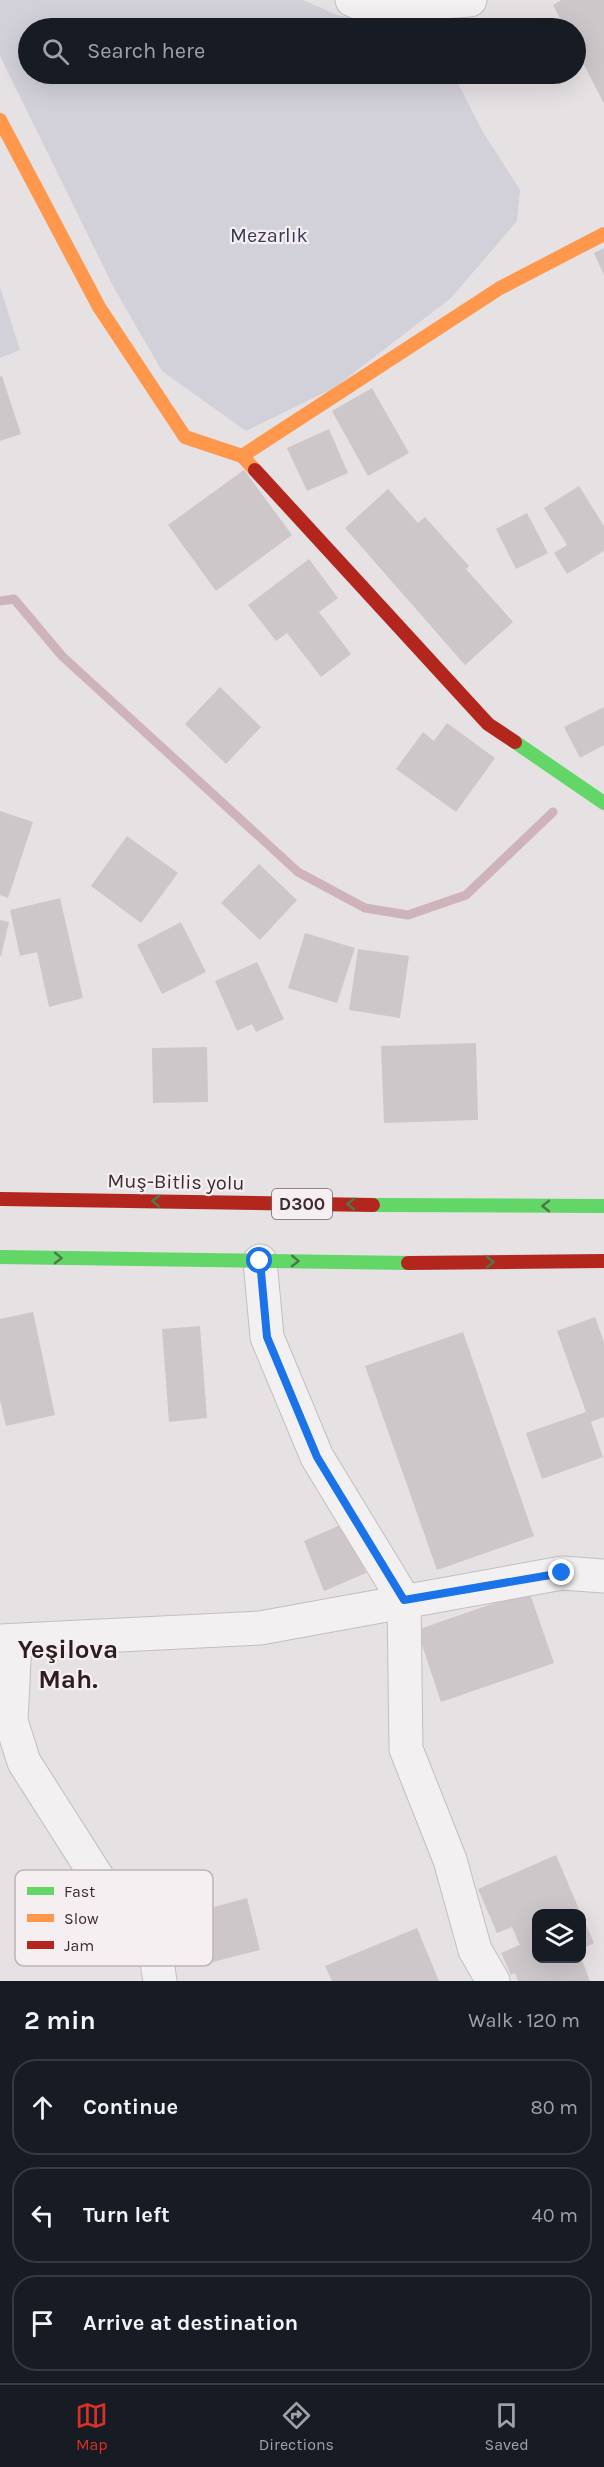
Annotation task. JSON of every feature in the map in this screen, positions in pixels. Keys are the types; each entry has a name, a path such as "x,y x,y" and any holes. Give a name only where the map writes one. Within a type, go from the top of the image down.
{"main road":[{"path":"0,120 99,307 185,437 242,456 488,724 604,803"},
{"path":"242,456 500,288 604,234"},
{"name":"Muş-Bitlis yolu","path":"0,1199 604,1206"},
{"path":"0,1257 421,1263 604,1261"}],"street":[{"path":"352,0 368,7 470,0"},
{"path":"260,1261 267,1337 317,1457 404,1600 406,1749 450,1860 475,1950 493,1981"},
{"path":"93,1870 24,1762 11,1721 8,1641 260,1628 562,1573 604,1576"},
{"path":"158,1966 160,1981"}],"green space":[{"name":"Mezarlık","path":"0,0 303,0 337,15 354,18 18,18 18,84 458,84 483,132 520,190 517,221 451,298 334,388 246,431 162,371 114,288 0,56"},
{"path":"0,287 20,350 0,358"}],"building":[{"path":"561,0 604,0 604,104 586,69 586,18 560,18 553,5"},
{"path":"604,248 604,275 594,253"},
{"path":"2,376 21,434 0,441 0,377"},
{"path":"372,388 409,453 368,476 332,411"},
{"path":"329,429 348,473 307,491 287,448"},
{"path":"244,470 292,535 216,591 168,525"},
{"path":"579,486 604,526 604,551 567,574 554,553 567,545 544,508"},
{"path":"388,489 418,523 425,517 469,566 466,569 513,622 465,665 345,528"},
{"path":"527,513 548,553 516,569 496,529"},
{"path":"309,559 338,598 319,612 351,654 321,677 287,633 276,641 248,605"},
{"path":"220,687 261,727 226,764 185,724"},
{"path":"604,707 604,745 580,758 564,727"},
{"path":"447,723 495,758 456,812 396,769 423,732 434,741"},
{"path":"0,811 33,822 8,898 0,895"},
{"path":"127,836 178,873 141,923 91,886"},
{"path":"259,864 297,900 260,940 221,903"},
{"path":"60,898 83,998 49,1007 37,952 20,956 10,910"},
{"path":"0,920 9,922 1,956 0,956"},
{"path":"181,922 206,972 162,994 137,945"},
{"path":"305,933 355,948 337,1003 288,988"},
{"path":"358,949 409,956 400,1018 349,1010"},
{"path":"257,962 284,1019 256,1032 252,1024 237,1031 215,981"},
{"path":"476,1043 478,1120 384,1123 381,1046"},
{"path":"207,1047 208,1102 153,1103 152,1048"},
{"path":"33,1312 55,1415 6,1426 0,1400 0,1319"},
{"path":"595,1317 604,1342 604,1417 591,1422 603,1457 542,1479 526,1433 586,1412 557,1331"},
{"path":"200,1326 207,1418 169,1422 162,1329"},
{"path":"463,1332 534,1536 437,1570 365,1366"},
{"path":"345,1523 366,1573 324,1591 304,1541"},
{"path":"529,1591 554,1663 441,1702 417,1630"},
{"path":"556,1855 579,1909 532,1909 532,1963 583,1963 590,1981 518,1981 515,1973 511,1975 501,1953 520,1945 512,1927 497,1933 478,1889"},
{"path":"247,1898 260,1950 213,1962 213,1907"},
{"path":"586,1924 594,1943 586,1947"},
{"path":"417,1928 439,1981 332,1981 325,1966"}],"waterway":[{"path":"0,601 14,599 62,656 298,872 365,908 408,915 466,895 553,812"}],"traffic: fast":[{"path":"515,742 604,803"},
{"path":"373,1205 604,1206"},
{"path":"0,1257 408,1263"}],"traffic: slow":[{"path":"0,120 99,307 185,437 242,456 255,470"},
{"path":"242,456 500,288 604,234"}],"traffic: jam":[{"path":"255,470 488,724 515,742"},
{"path":"0,1199 373,1205"},
{"path":"408,1263 604,1261"}],"district":[{"name":"Yeşilova Mah.","path":"68,1664"}],"route":[{"path":"260,1261 267,1337 317,1457 404,1600 562,1573"}]}
